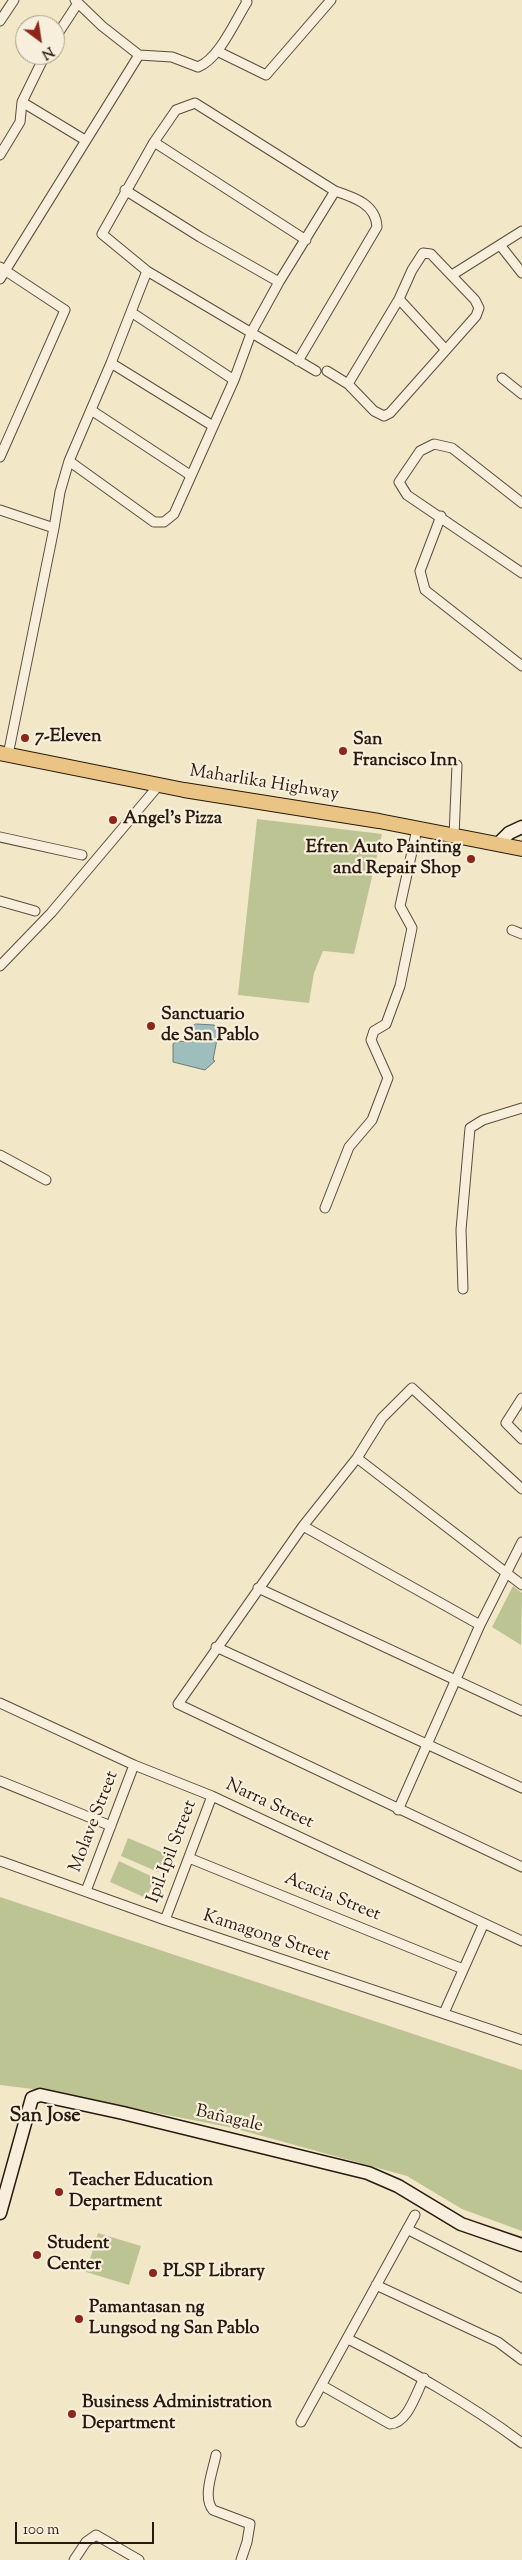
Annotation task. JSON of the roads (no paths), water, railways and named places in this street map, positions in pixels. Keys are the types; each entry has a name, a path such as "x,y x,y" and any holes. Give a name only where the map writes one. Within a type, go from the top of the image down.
{"main road":[{"name":"Maharlika Highway","path":"4,754 159,785 522,849"}],"street":[{"path":"0,21 14,0"},
{"path":"65,21 77,1 102,26 140,55 172,57 198,67 208,63 217,51 247,2 246,0"},
{"path":"217,51 266,75 332,0"},
{"path":"0,458 65,310 1,272 140,55"},
{"path":"0,155 20,122 22,102 40,65"},
{"path":"22,102 85,140"},
{"path":"298,361 377,227 377,218 370,207 356,198 335,191 195,103 176,110 125,190 102,234 147,271 252,331 298,361 316,371"},
{"path":"154,142 306,240"},
{"path":"125,190 200,237 278,282"},
{"path":"69,461 154,522 164,522 174,514 234,380 252,331 278,282 335,191"},
{"path":"452,275 522,231"},
{"path":"500,244 522,273"},
{"path":"327,372 348,384 374,411 384,416 390,413 476,316 479,308 475,300 431,254 423,253 412,270 399,299 348,384"},
{"path":"4,754 54,528 60,492 69,461 111,363 147,271"},
{"path":"399,299 446,350"},
{"path":"131,312 234,380"},
{"path":"111,363 213,426"},
{"path":"502,378 522,394"},
{"path":"91,410 190,475"},
{"path":"522,502 452,448 434,444 420,451 399,482 407,495 441,516 522,573"},
{"path":"0,510 54,528"},
{"path":"441,516 420,571 425,590 522,666"},
{"path":"454,836 457,765"},
{"path":"0,966 51,913 159,785"},
{"path":"498,844 509,833 522,826"},
{"path":"325,1208 349,1147 372,1120 388,1078 371,1040 374,1031 386,1024 395,1004 412,928 410,922 403,915 400,906 417,829"},
{"path":"0,837 82,855"},
{"path":"0,901 35,911"},
{"path":"512,930 522,934"},
{"path":"463,1289 461,1230 470,1128 483,1120 522,1108"},
{"path":"0,1155 46,1180"},
{"path":"522,1489 412,1388 382,1418 357,1458 303,1526 216,1647 178,1704 398,1810 522,1867"},
{"path":"522,1398 506,1423 522,1439"},
{"path":"357,1458 522,1585"},
{"path":"303,1526 480,1625"},
{"path":"398,1810 480,1625 522,1542"},
{"path":"258,1588 522,1711"},
{"path":"216,1647 522,1788"},
{"name":"Narra Street","path":"0,1703 134,1765 212,1796 522,1941"},
{"name":"Molave Street","path":"86,1891 134,1765"},
{"path":"0,1781 111,1826"},
{"name":"Ipil-Ipil Street","path":"165,1920 212,1796"},
{"name":"Acacia Street","path":"189,1858 463,1968"},
{"name":"Kamagong Street","path":"0,1861 165,1920 522,2040"},
{"path":"444,2013 484,1923"},
{"name":"Bañagale","path":"0,2213 32,2098 40,2095 132,2115 368,2173 398,2186 461,2224 522,2245"},
{"path":"301,2422 323,2386 415,2215"},
{"path":"407,2229 522,2288"},
{"path":"376,2285 498,2342 522,2360"},
{"path":"348,2339 424,2378 466,2403 522,2443"},
{"path":"323,2386 390,2424 398,2424 424,2378"},
{"path":"216,2455 208,2498 209,2505 213,2510 250,2524 241,2560"},
{"path":"74,2560 86,2542 96,2535 125,2556 139,2560"}],"water":[{"path":"196,1024 214,1025 219,1029 213,1060 215,1061 205,1070 173,1062 173,1044 177,1041 190,1042 193,1026"}],"place":[{"name":"7-Eleven","path":"25,738"},
{"name":"San Francisco Inn","path":"343,751"},
{"name":"Angel's Pizza","path":"113,820"},
{"name":"Efren Auto Painting and Repair Shop","path":"471,859"},
{"name":"Sanctuario de San Pablo","path":"151,1026"},
{"name":"Teacher Education Department","path":"59,2192"},
{"name":"Student Center","path":"37,2255"},
{"name":"PLSP Library","path":"153,2273"},
{"name":"Pamantasan ng Lungsod ng San Pablo","path":"79,2319"},
{"name":"Business Administration Department","path":"72,2414"}],"district":[{"name":"San Jose","path":"45,2118"}]}
